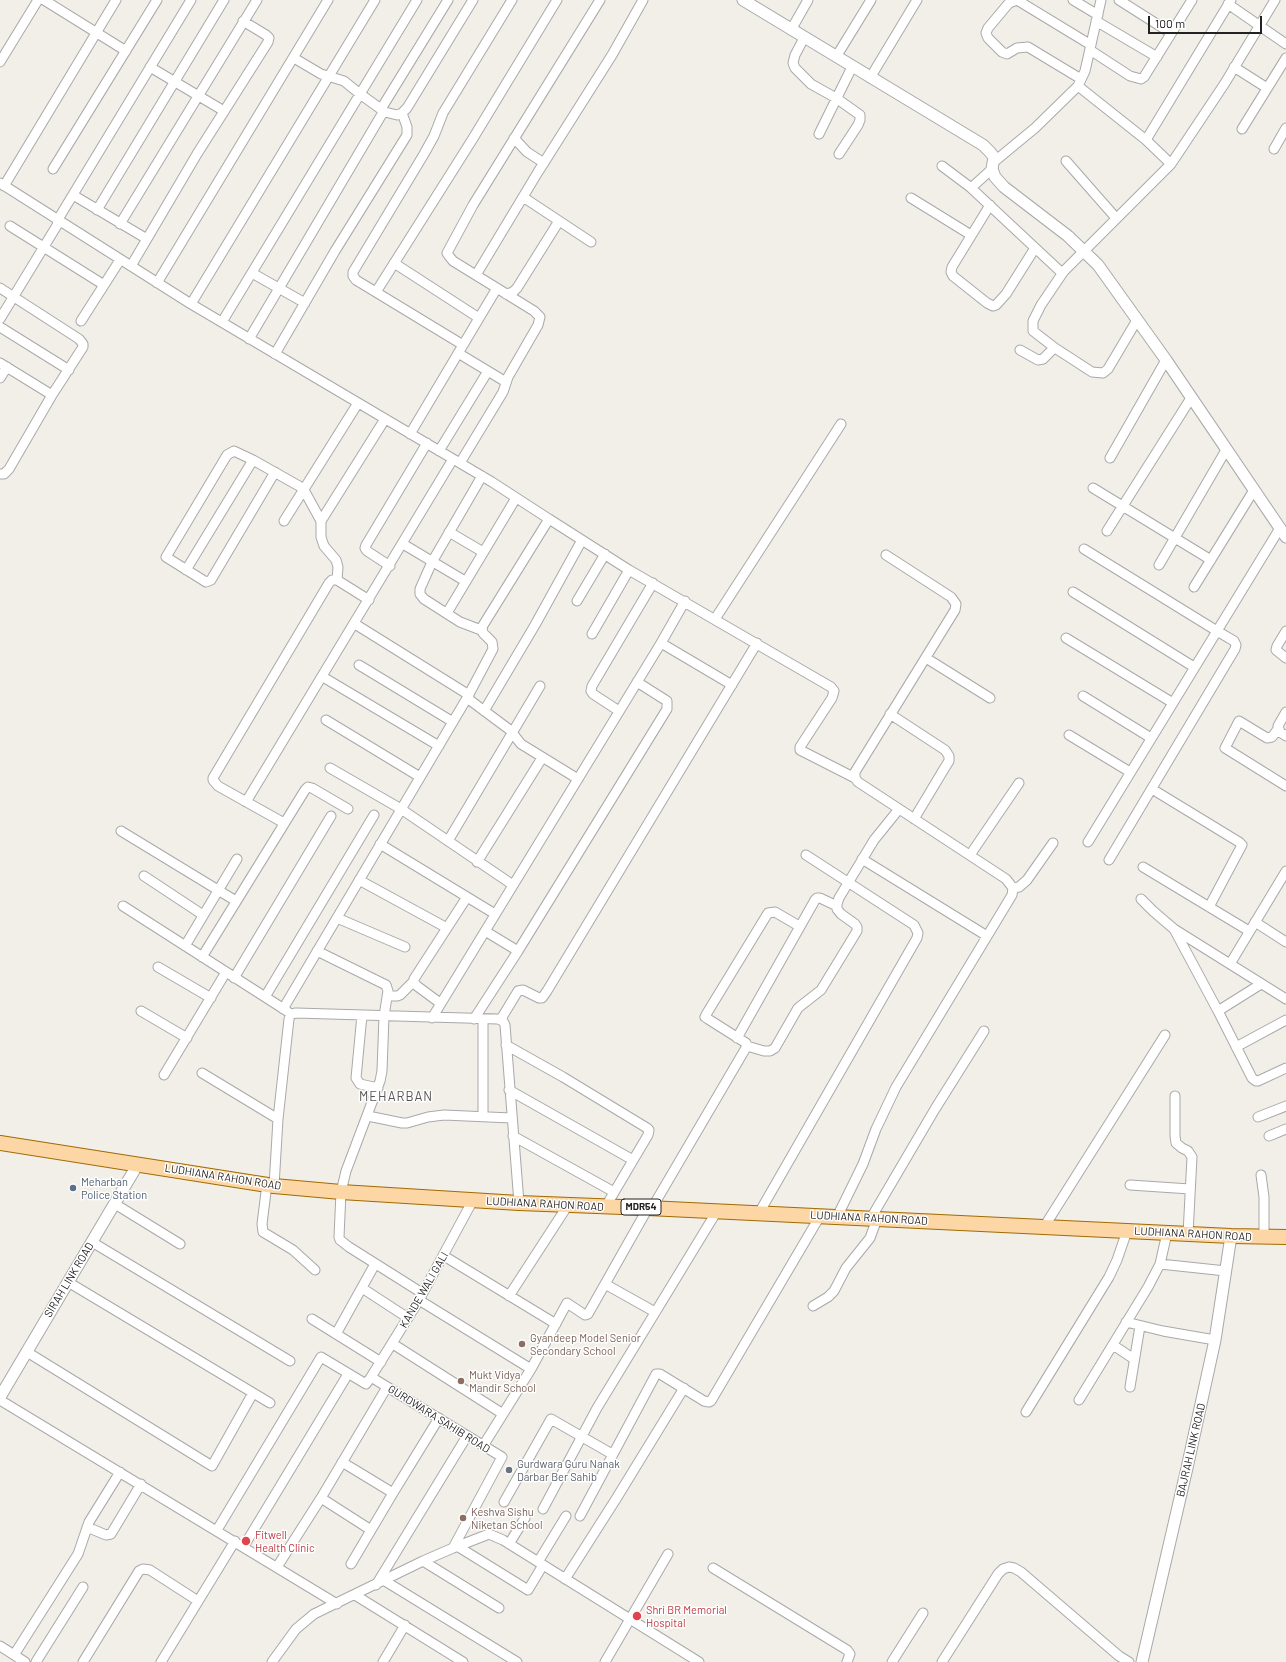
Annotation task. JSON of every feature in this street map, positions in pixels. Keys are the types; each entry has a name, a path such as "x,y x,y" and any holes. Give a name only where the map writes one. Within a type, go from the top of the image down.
{"main road":[{"name":"LUDHIANA RAHON ROAD","path":"0,1143 271,1185 341,1192 519,1204 606,1206 1231,1236 1286,1237"}],"street":[{"path":"0,62 38,0"},
{"path":"44,0 126,51"},
{"path":"116,0 2,184 190,304 482,476 630,570 831,687 834,691 832,698 800,747 800,750 855,778 858,782 1006,879 1013,888 1012,895 896,1087 876,1128 863,1164 837,1217"},
{"path":"53,169 157,0"},
{"path":"0,319 191,0"},
{"path":"97,210 176,82 224,0"},
{"path":"120,224 257,0"},
{"path":"157,283 328,0"},
{"path":"190,304 374,0"},
{"path":"222,322 416,0"},
{"path":"249,339 448,0"},
{"path":"294,58 328,77 344,81 383,111 397,115 402,113 407,108 473,0"},
{"path":"506,382 488,371 461,349 356,280 353,276 353,272 428,148 443,113 512,0"},
{"path":"376,292 558,0"},
{"path":"246,802 323,677 402,544 503,392 506,382 538,325 540,318 534,311 454,261 448,256 447,252 473,205 600,0"},
{"path":"476,275 612,55 643,0"},
{"path":"743,0 983,145 994,157 995,177 1004,187 1068,236 1084,250 1098,266 1166,360 1283,532 1194,667 1088,842"},
{"path":"836,57 871,0"},
{"path":"870,78 917,0"},
{"path":"1171,164 1146,140 1079,82 1028,47 1017,48 1006,54 1002,52 988,38 986,33 988,28 1009,3 1017,0 1130,76 1141,80 1192,0"},
{"path":"1073,0 1097,18 1157,57"},
{"path":"972,188 1079,82 1090,48 1101,0"},
{"path":"1119,0 1171,33"},
{"path":"1137,320 1108,369 1103,373 1092,372 1055,348 1033,331 1032,327 1033,321 1041,304 1062,273 1171,164 1190,138 1275,0"},
{"path":"791,30 805,1"},
{"path":"1146,140 1230,2 1259,26 1286,44"},
{"path":"131,266 224,111 268,42 266,35 243,21"},
{"path":"804,38 795,55 793,63 795,68 811,84 836,98 860,115 858,126 839,154"},
{"path":"1242,129 1286,58"},
{"path":"150,67 224,111"},
{"path":"819,134 852,67"},
{"path":"1234,67 1267,88"},
{"path":"275,354 335,251 407,135 407,127 402,113"},
{"path":"1274,149 1286,128"},
{"path":"514,138 527,152 544,163"},
{"path":"1066,161 1116,218"},
{"path":"942,166 972,188 1062,273"},
{"path":"73,195 147,239"},
{"path":"523,197 591,242"},
{"path":"911,198 971,235"},
{"path":"990,205 952,267 951,272 953,276 987,303 992,306 996,305 1035,248"},
{"path":"506,294 513,292 517,288 559,221"},
{"path":"10,226 104,285"},
{"path":"81,321 120,260"},
{"path":"394,263 479,318"},
{"path":"252,273 305,303"},
{"path":"0,288 82,341 83,347 52,395 9,469 4,474 0,474"},
{"path":"410,434 497,288"},
{"path":"0,327 68,370"},
{"path":"1020,350 1038,360 1043,359 1055,348"},
{"path":"1110,458 1166,360"},
{"path":"0,378 3,365 52,395"},
{"path":"439,451 488,371"},
{"path":"1107,531 1191,398"},
{"path":"284,521 358,403"},
{"path":"321,521 385,419"},
{"path":"715,619 841,424"},
{"path":"390,566 367,551 366,545 427,443"},
{"path":"1159,565 1176,539 1226,450"},
{"path":"275,472 211,580 206,582 167,559 166,554 227,455 234,451 275,472 304,490 321,521 321,537 324,546 336,560 338,567 337,580"},
{"path":"186,570 253,460"},
{"path":"283,1009 468,697 493,649 492,642 481,630 460,622 424,599 420,594 420,589 432,562 482,476"},
{"path":"1093,488 1211,560"},
{"path":"1194,587 1254,490"},
{"path":"447,613 516,498"},
{"path":"481,630 550,519"},
{"path":"449,532 483,552"},
{"path":"484,711 535,625 582,540"},
{"path":"402,544 465,581"},
{"path":"1084,549 1234,641 1236,645 1110,860"},
{"path":"577,602 605,554"},
{"path":"855,778 855,772 955,610 956,604 951,597 886,555"},
{"path":"592,634 630,570"},
{"path":"284,823 215,784 213,778 329,583 332,580 337,580 369,600"},
{"path":"619,711 593,694 591,691 592,686 653,583"},
{"path":"1074,592 1194,667"},
{"path":"432,1018 685,601"},
{"path":"355,624 468,697 503,725 521,744 578,779"},
{"path":"1286,631 1276,646 1276,650 1286,658"},
{"path":"1066,638 1173,703"},
{"path":"661,642 732,685"},
{"path":"501,1020 518,991 523,990 542,998 757,643"},
{"path":"926,658 990,698"},
{"path":"359,665 453,722"},
{"path":"323,677 439,746"},
{"path":"483,1116 478,1019 518,951 667,709 667,701 637,682"},
{"path":"448,841 540,686"},
{"path":"1083,696 1152,738"},
{"path":"1286,712 1279,723 1278,729 1272,737 1267,738 1239,721 1225,748 1286,786"},
{"path":"890,714 945,750 949,756 949,761 914,819"},
{"path":"326,720 420,778"},
{"path":"1278,729 1286,736"},
{"path":"1069,735 1130,772"},
{"path":"477,862 542,758"},
{"path":"330,768 401,809 513,885"},
{"path":"970,855 1019,783"},
{"path":"202,957 305,790 308,787 348,809"},
{"path":"1152,789 1242,845 1209,906"},
{"path":"799,926 775,912 771,911 768,913 707,1013 706,1017 708,1019 746,1043 747,1046 764,1052 775,1048 798,1008 821,990 857,931 855,924 837,909 839,898 874,840 899,809"},
{"path":"265,997 374,815"},
{"path":"234,978 330,816"},
{"path":"121,831 236,901"},
{"path":"1013,888 1019,886 1027,880 1052,843"},
{"path":"380,844 495,914"},
{"path":"759,1213 917,938 917,929 914,925 806,855"},
{"path":"185,946 237,859"},
{"path":"862,859 987,936"},
{"path":"1143,867 1249,931"},
{"path":"1230,964 1286,871"},
{"path":"144,876 203,915"},
{"path":"359,880 447,928"},
{"path":"387,996 397,996 414,981 467,897"},
{"path":"737,1038 799,926 817,898 837,906"},
{"path":"1142,899 1153,911 1174,929 1286,999"},
{"path":"123,906 291,1014 501,1020 505,1025 511,1118 519,1204"},
{"path":"337,918 404,947"},
{"path":"1255,922 1286,942"},
{"path":"1174,929 1252,1078 1256,1081 1286,1068"},
{"path":"485,931 518,951"},
{"path":"317,951 386,985 388,988 384,1016 382,1071 378,1088 368,1116 346,1171 341,1192 338,1231 340,1240 421,1297 531,1369"},
{"path":"158,967 211,998"},
{"path":"164,1075 226,972"},
{"path":"414,981 417,986 440,1003"},
{"path":"1218,1011 1261,984"},
{"path":"141,1011 187,1038"},
{"path":"291,1014 289,1019 271,1185 262,1224 264,1232 293,1250 315,1270"},
{"path":"362,1015 356,1078 360,1084 378,1088"},
{"path":"1236,1047 1286,1020"},
{"path":"813,1306 828,1297 834,1291 846,1268 870,1238 874,1219 931,1115 984,1031"},
{"path":"1044,1227 1165,1035"},
{"path":"506,1045 649,1130 648,1136 606,1206"},
{"path":"483,1446 531,1369 567,1303 585,1315 588,1314 747,1046"},
{"path":"202,1073 278,1119"},
{"path":"509,1090 633,1160"},
{"path":"1175,1096 1176,1143 1191,1154 1188,1234"},
{"path":"1258,1117 1286,1106"},
{"path":"368,1116 402,1124 440,1115 511,1118"},
{"path":"1269,1136 1286,1129"},
{"path":"513,1136 614,1192"},
{"name":"SIRAH LINK ROAD","path":"0,1397 138,1164"},
{"path":"1261,1175 1264,1197 1264,1237"},
{"path":"1130,1185 1190,1189"},
{"name":"KANDE WALI GALI","path":"371,1377 421,1297 473,1200"},
{"path":"115,1204 180,1244"},
{"path":"509,1296 568,1205"},
{"path":"543,1509 597,1408 717,1211"},
{"path":"580,1516 656,1374 660,1374 704,1401 712,1401 820,1216"},
{"path":"1026,1412 1109,1276 1117,1260 1127,1231"},
{"path":"1079,1400 1160,1264 1164,1253 1167,1233"},
{"name":"BAJRAH LINK ROAD","path":"1142,1662 1215,1340 1231,1236"},
{"path":"92,1242 290,1361"},
{"path":"444,1256 556,1324"},
{"path":"336,1334 375,1264"},
{"path":"1160,1264 1226,1271"},
{"path":"68,1282 270,1403"},
{"path":"605,1284 655,1312"},
{"path":"362,1288 408,1318"},
{"path":"312,1319 381,1362"},
{"path":"1126,1322 1215,1340"},
{"path":"1130,1387 1140,1326"},
{"path":"393,1344 503,1414"},
{"path":"1113,1345 1134,1359"},
{"path":"27,1352 212,1466 253,1393"},
{"path":"217,1530 321,1357 366,1384 371,1377"},
{"path":"244,1546 348,1374"},
{"name":"GURDWARA SAHIB ROAD","path":"371,1377 502,1457 455,1547"},
{"path":"278,1567 387,1387"},
{"path":"565,1579 616,1500 684,1388"},
{"path":"0,1400 244,1546 337,1604"},
{"path":"351,1564 439,1418"},
{"path":"504,1502 551,1419 612,1454"},
{"path":"376,1585 468,1436"},
{"path":"342,1462 393,1493"},
{"path":"14,1655 78,1554 87,1527 120,1472"},
{"path":"87,1527 106,1535 111,1534 141,1484"},
{"path":"321,1498 371,1530"},
{"path":"455,1547 528,1590 566,1516"},
{"path":"509,1544 525,1518"},
{"path":"272,1662 296,1629 314,1614 423,1561 489,1534 509,1544 700,1662"},
{"path":"161,1662 235,1541"},
{"path":"605,1662 668,1554"},
{"path":"423,1561 499,1608"},
{"path":"942,1662 998,1574 1003,1569 1009,1567 1021,1572 1119,1656 1129,1662"},
{"path":"713,1568 847,1650 850,1654 847,1662"},
{"path":"83,1662 139,1571 143,1569 150,1570 198,1601"},
{"path":"385,1580 517,1662"},
{"path":"36,1662 83,1587"},
{"path":"355,1595 463,1662"},
{"path":"892,1662 923,1613"},
{"path":"383,1662 405,1626"},
{"path":"0,1646 25,1662"}],"place":[{"name":"Meharban Police Station","path":"73,1188"},
{"name":"Gyandeep Model Senior Secondary School","path":"522,1344"},
{"name":"Mukt Vidya Mandir School","path":"461,1381"},
{"name":"Gurdwara Guru Nanak Darbar Ber Sahib","path":"509,1470"},
{"name":"Keshva Sishu Niketan School","path":"463,1518"},
{"name":"Fitwell Health Clinic","path":"246,1541"},
{"name":"Shri BR Memorial Hospital","path":"637,1616"}],"district":[{"name":"MEHARBAN","path":"396,1097"}]}
